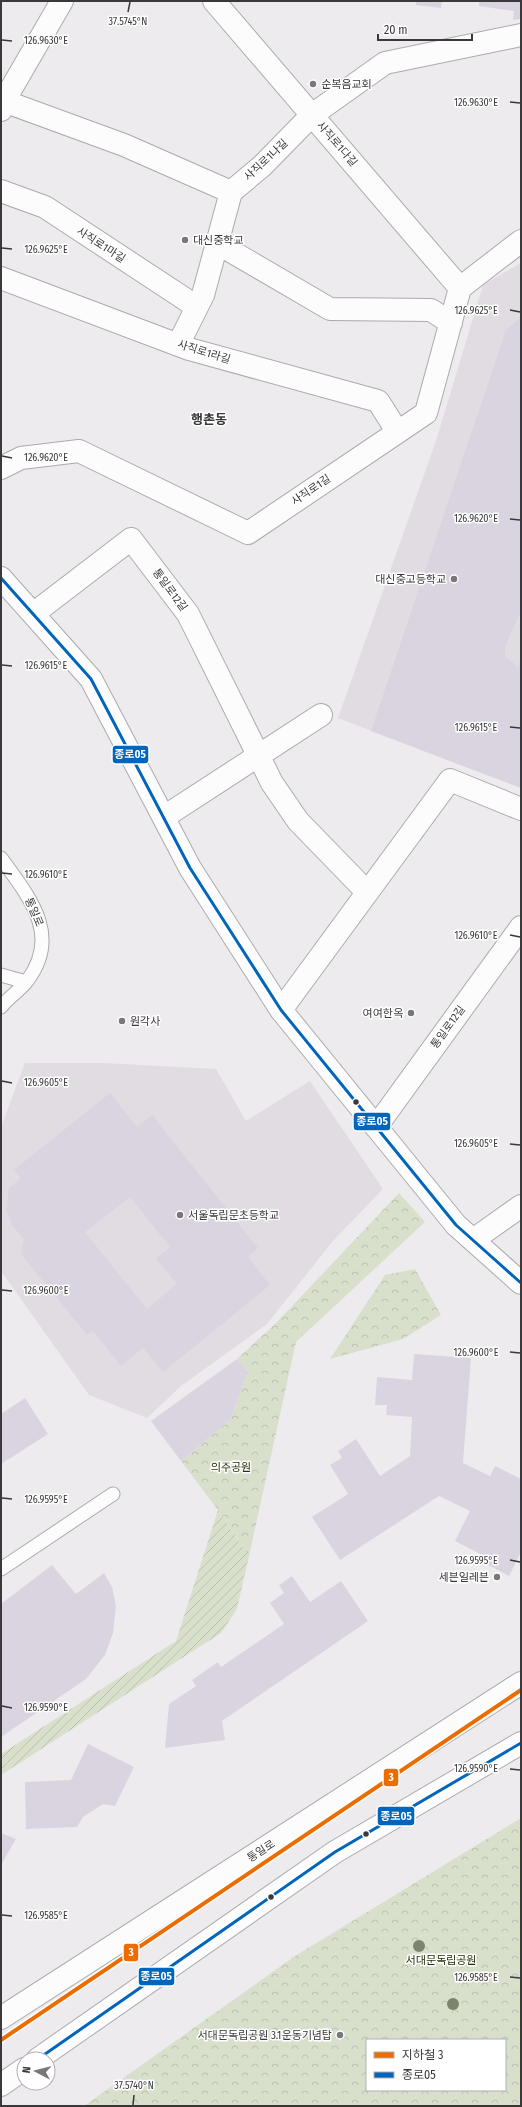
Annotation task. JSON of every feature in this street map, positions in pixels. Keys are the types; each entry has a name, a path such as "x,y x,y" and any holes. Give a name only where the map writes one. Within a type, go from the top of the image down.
{"street":[{"path":"62,1 2,104 124,145 231,192 203,295 178,345"},
{"name":"사직로1다길","path":"214,1 460,288"},
{"name":"사직로1나길","path":"231,192 262,166 312,115 385,63 521,35"},
{"name":"사직로1마길","path":"1,191 45,208 197,307"},
{"path":"460,288 521,241"},
{"path":"217,243 330,309 431,310 451,323"},
{"name":"사직로1라길","path":"1,278 178,345 378,401 397,431"},
{"name":"사직로1길","path":"1,468 21,458 79,451 248,533 397,431 426,413 460,288"},
{"name":"통일로12길","path":"33,614 131,539 188,614 272,783 298,821 367,892"},
{"path":"1,578 91,679 190,868 281,1010 456,1225 521,1283"},
{"path":"164,818 321,715"},
{"path":"281,1010 450,780 521,809"},
{"name":"통일로12길","path":"376,1127 521,926"},
{"path":"473,1240 521,1206"},
{"name":"통일로","path":"1,2018 521,1683"},
{"path":"49,2051 335,1852 521,1744"},
{"path":"1,2085 16,2075"}],"lane":[{"name":"통일로","path":"1,858 32,902 41,925 43,946 38,963 26,982 1,1007"},
{"path":"1,975 26,982"},
{"path":"1,1569 113,1494"}],"shaded area":[{"name":"대신중고등학교","path":"521,263 521,788 338,718 436,441 483,285"},
{"name":"서울독립문초등학교","path":"25,1063 103,1063 216,1069 246,1121 310,1081 383,1189 333,1241 267,1324 181,1386 147,1418 89,1395 1,1271 1,1127"}],"green space":[{"name":"의주공원","path":"399,1193 425,1222 296,1342 249,1556 218,1510 181,1461 231,1419 248,1371 237,1359 276,1323"},
{"path":"415,1269 441,1315 403,1339 330,1359 385,1275"},
{"path":"218,1510 249,1556 237,1609 221,1633 1,1775 1,1754 176,1641"},
{"name":"서대문독립공원","path":"521,1818 521,2106 84,2106 295,1956"}],"building":[{"path":"416,1 442,1 441,8 416,5"},
{"path":"479,1 521,1 521,19 513,20 514,11 479,6"},
{"name":"대신중고등학교","path":"521,317 521,611 505,646 505,656 518,667 521,660 521,788 371,731 506,330"},
{"path":"110,1093 137,1127 152,1115 258,1248 248,1257 270,1285 163,1372 143,1348 121,1366 93,1331 87,1335 21,1254 24,1239 12,1225 6,1210 9,1188 21,1178 14,1170","holes":["130,1197 170,1247 156,1259 177,1284 147,1309 85,1232"]},
{"path":"414,1354 471,1358 463,1463 490,1476 495,1466 521,1479 521,1552 509,1576 483,1562 486,1557 455,1541 470,1511 439,1496 340,1560 312,1517 348,1494 330,1465 342,1458 338,1451 356,1439 380,1476 410,1456 412,1417 386,1415 387,1405 375,1405 377,1377 412,1380"},
{"path":"237,1359 248,1371 231,1419 181,1461 151,1421"},
{"path":"25,1398 48,1434 1,1464 1,1414"},
{"path":"52,1565 76,1594 104,1573 112,1587 116,1606 113,1633 105,1655 86,1679 1,1737 1,1604"},
{"path":"292,1576 310,1602 341,1581 368,1621 222,1721 225,1740 165,1748 169,1704 196,1686 192,1680 218,1662 221,1667 284,1624 270,1603 284,1593 279,1585"},
{"path":"88,1744 134,1767 115,1806 103,1804 83,1817 77,1827 26,1829 25,1782 71,1780"},
{"path":"1,1833 16,1839 1,1865"}],"metro line":[{"name":"3","path":"1,2040 521,1690"}],"transit line":[{"name":"종로05","path":"1,578 91,679 190,868 281,1010 456,1225 521,1283"},
{"name":"종로05","path":"49,2051 335,1852 521,1743"}],"place":[{"name":"순복음교회","path":"313,84"},
{"name":"대신중학교","path":"185,240"},
{"name":"대신중고등학교","path":"454,579"},
{"name":"여여한옥","path":"411,1013"},
{"name":"원각사","path":"122,1021"},
{"name":"서울독립문초등학교","path":"180,1215"},
{"name":"세븐일레븐","path":"497,1577"},
{"name":"서대문독립공원 3.1운동기념탑","path":"340,2035"}],"district":[{"name":"행촌동","path":"209,419"}]}
